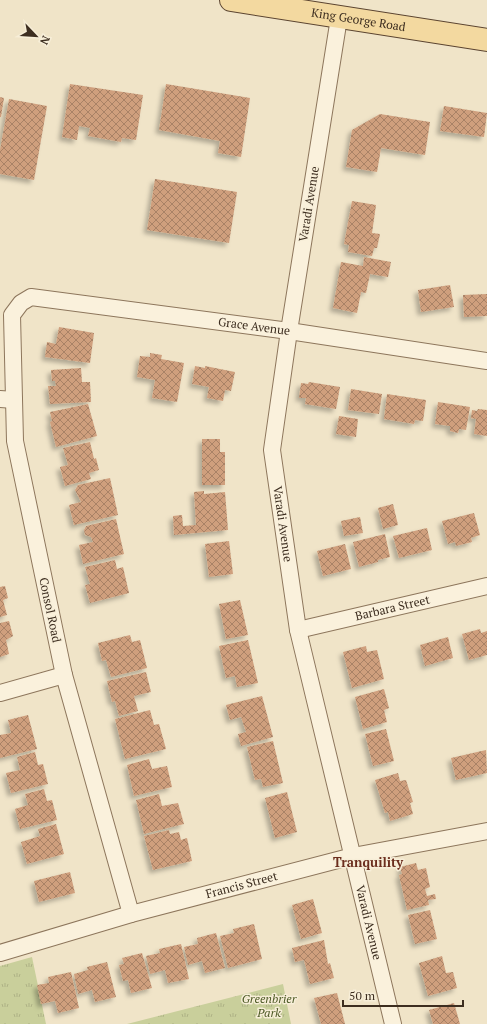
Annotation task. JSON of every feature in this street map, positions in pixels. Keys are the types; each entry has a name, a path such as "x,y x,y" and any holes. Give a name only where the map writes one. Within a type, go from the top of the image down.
{"main road":[{"name":"King George Road","path":"231,0 487,40"}],"street":[{"name":"Varadi Avenue","path":"339,18 289,331 272,450 298,630 393,1024"},
{"name":"Grace Avenue","path":"21,302 31,297 289,331 487,361"},
{"name":"Consol Road","path":"21,302 12,315 7,399 64,675 131,914"},
{"name":"Barbara Street","path":"298,630 487,586"},
{"path":"0,694 64,675"},
{"name":"Francis Street","path":"0,953 131,914 353,856 487,831"}],"green space":[{"path":"32,957 46,1024 0,1024 0,966"},
{"name":"Greenbrier Park","path":"283,984 291,1024 127,1024"}],"building":[{"path":"70,84 143,95 136,140 122,138 121,142 88,136 90,128 79,126 77,140 62,137"},
{"path":"166,84 250,98 241,157 218,153 220,141 159,130"},
{"path":"0,97 4,98 1,117 0,117"},
{"path":"9,99 47,106 34,180 0,174 0,150"},
{"path":"444,106 487,113 484,137 440,131"},
{"path":"380,114 430,122 425,155 381,148 377,172 346,167 352,130"},
{"path":"155,179 237,192 229,243 147,230"},
{"path":"352,201 376,205 372,233 380,234 377,248 374,248 372,256 348,252 349,245 344,244"},
{"path":"364,257 391,262 388,277 370,274 366,293 361,292 357,313 333,308 341,262 363,266"},
{"path":"450,285 454,307 421,312 418,290"},
{"path":"487,294 487,316 464,317 463,295"},
{"path":"59,327 94,333 90,363 45,357 47,342 56,344"},
{"path":"150,353 162,355 161,359 184,363 177,402 152,398 155,380 137,377 140,356 150,357"},
{"path":"195,366 205,368 205,366 235,372 231,391 225,390 223,401 207,398 209,387 192,384"},
{"path":"81,368 82,382 90,382 91,402 50,404 48,386 56,386 55,381 52,381 51,370"},
{"path":"309,382 340,387 336,409 305,404 306,398 299,398 301,383 308,384"},
{"path":"351,389 382,394 379,414 348,410"},
{"path":"387,394 426,400 423,421 415,420 414,424 384,419"},
{"path":"438,402 470,407 466,430 459,429 458,433 450,431 450,426 435,424"},
{"path":"88,404 97,436 56,447 50,422 52,421 50,412"},
{"path":"478,409 487,410 487,436 474,434 476,419 471,418 472,410 477,411"},
{"path":"339,416 358,419 356,437 336,434"},
{"path":"202,439 220,439 220,452 225,452 225,485 202,485"},
{"path":"90,442 94,459 96,458 99,470 89,473 91,479 65,486 60,467 68,465 63,448"},
{"path":"110,478 118,515 74,525 69,505 81,502 75,490 78,485"},
{"path":"204,491 204,494 225,492 228,530 174,535 173,516 182,515 183,526 196,525 194,492"},
{"path":"393,504 398,525 383,529 378,508"},
{"path":"474,513 480,535 471,538 472,542 456,546 455,542 448,544 442,521"},
{"path":"360,517 363,533 344,536 341,521"},
{"path":"116,519 124,554 83,564 79,545 93,542 91,537 85,535 84,530 86,526"},
{"path":"427,528 432,550 399,558 393,536"},
{"path":"385,534 390,557 359,567 353,542"},
{"path":"229,541 233,574 209,577 205,544"},
{"path":"345,544 351,569 323,576 317,551"},
{"path":"115,560 117,569 123,567 129,593 90,603 85,585 90,584 85,567"},
{"path":"5,586 8,598 3,600 7,615 0,617 0,587"},
{"path":"240,600 248,635 226,639 219,604"},
{"path":"9,621 13,636 6,640 9,654 0,657 0,623"},
{"path":"480,629 481,633 487,631 487,655 469,660 462,634"},
{"path":"130,635 132,642 140,640 147,668 111,677 106,660 102,661 98,643"},
{"path":"448,637 453,658 425,666 420,645"},
{"path":"248,640 258,683 237,687 235,676 226,678 219,646"},
{"path":"366,646 367,652 377,650 384,679 352,688 343,652"},
{"path":"146,672 151,692 134,696 138,711 119,716 115,701 112,702 107,681"},
{"path":"384,689 389,708 384,710 387,722 363,729 355,697"},
{"path":"262,696 273,737 241,746 238,734 246,732 241,717 230,720 226,705"},
{"path":"150,710 154,725 159,724 166,749 125,759 115,719"},
{"path":"28,715 37,749 0,758 0,735 11,733 8,720"},
{"path":"386,729 394,761 373,766 365,734"},
{"path":"273,741 283,783 263,787 261,779 255,780 247,747"},
{"path":"486,750 487,773 456,780 451,758"},
{"path":"35,752 38,765 43,764 48,784 11,793 6,773 20,770 17,757"},
{"path":"149,759 152,769 167,766 172,787 134,796 127,765"},
{"path":"398,773 400,781 406,780 413,802 410,803 413,814 390,821 388,812 385,813 375,780"},
{"path":"44,789 47,801 52,800 57,820 20,829 15,809 28,805 25,794"},
{"path":"287,792 297,832 275,838 265,798"},
{"path":"159,794 162,806 178,803 184,824 144,834 136,800"},
{"path":"56,824 64,854 27,864 21,842 40,836 38,829"},
{"path":"169,830 170,834 179,832 181,840 187,838 192,861 153,870 144,836"},
{"path":"416,863 418,870 426,868 430,887 425,889 427,896 435,894 436,899 428,900 429,905 407,910 399,875 402,874 400,867"},
{"path":"70,872 75,893 39,902 34,881"},
{"path":"313,899 322,933 301,939 292,905"},
{"path":"430,910 437,939 415,944 408,915"},
{"path":"254,924 262,959 228,968 220,936 234,933 233,929"},
{"path":"216,933 225,968 205,973 202,961 188,965 184,947 198,944 197,938"},
{"path":"324,940 328,964 330,963 334,978 310,984 304,960 295,962 292,948"},
{"path":"181,944 189,979 168,983 165,970 150,974 146,956 160,953 159,949"},
{"path":"142,953 152,988 131,993 128,980 123,981 119,965 124,964 122,958"},
{"path":"442,956 446,973 453,972 457,988 428,996 419,963"},
{"path":"107,962 116,997 95,1002 92,990 78,994 74,974 88,970 87,967"},
{"path":"71,972 79,1008 58,1013 55,1001 41,1004 37,985 49,983 48,977"},
{"path":"337,993 345,1024 321,1024 314,998"},
{"path":"454,1003 460,1024 433,1024 429,1010"}],"district":[{"name":"Tranquility","path":"368,862"}]}
